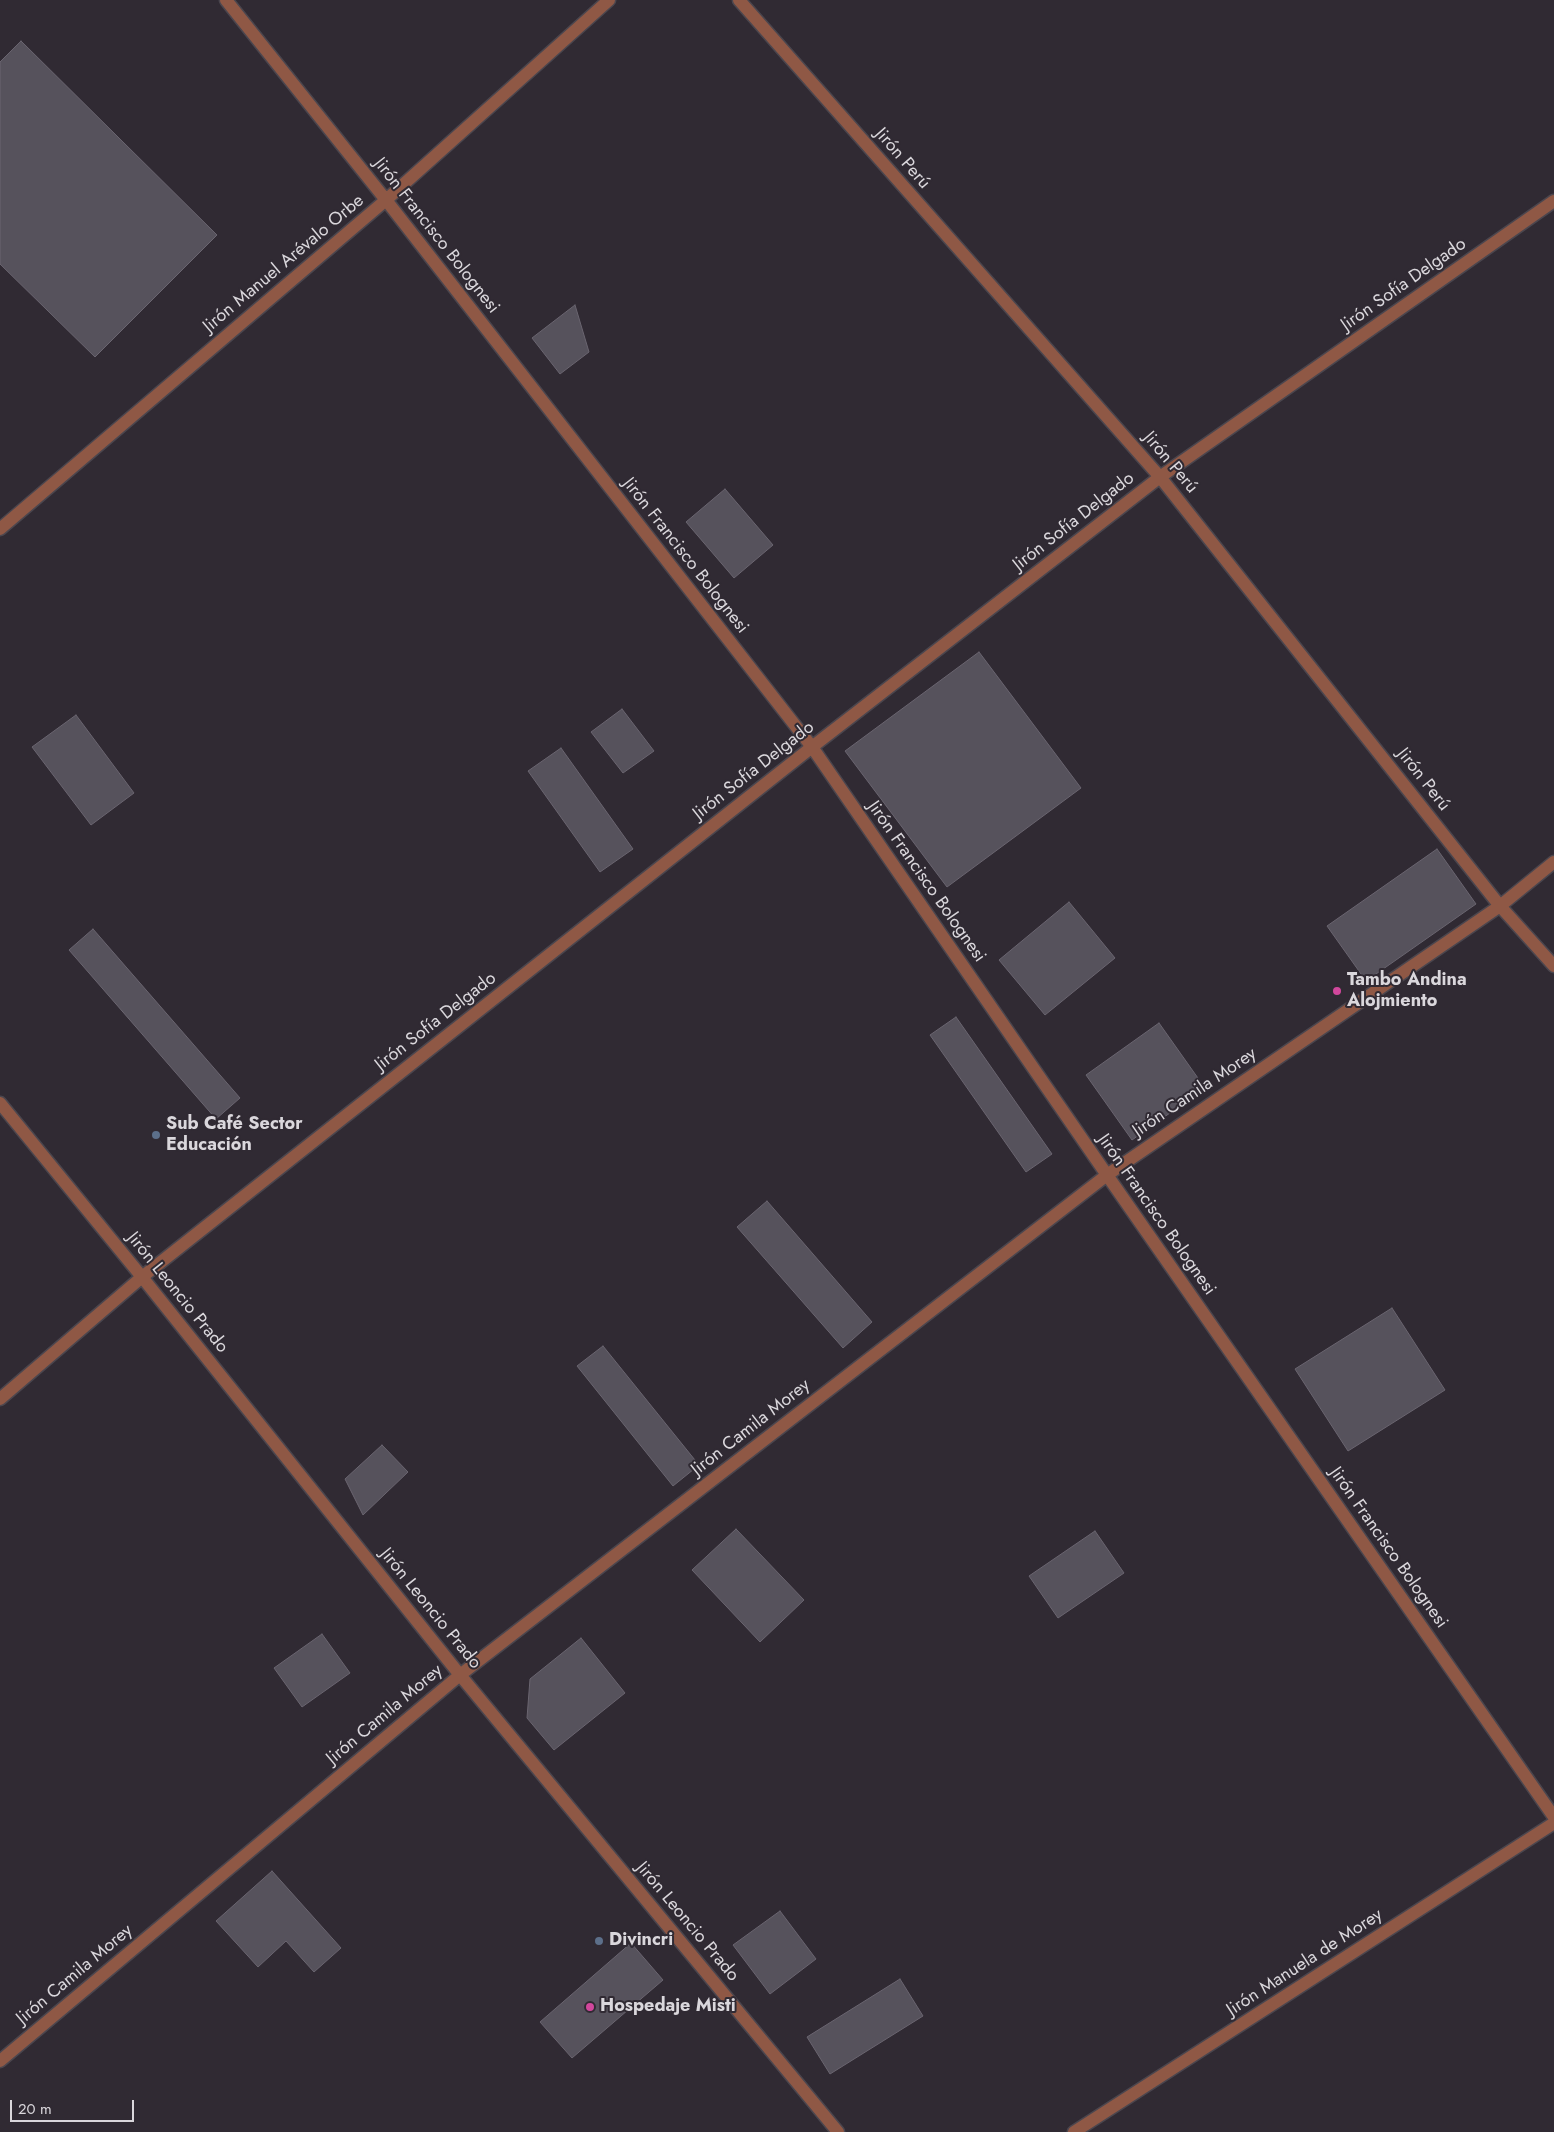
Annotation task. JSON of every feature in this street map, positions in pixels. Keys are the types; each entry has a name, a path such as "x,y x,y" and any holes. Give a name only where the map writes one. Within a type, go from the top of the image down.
{"street":[{"name":"Jirón Francisco Bolognesi","path":"226,0 386,200 812,747 1554,1817"},
{"name":"Jirón Manuel Arévalo Orbe","path":"0,529 386,200 608,0"},
{"name":"Jirón Perú","path":"739,0 1160,477 1500,906 1554,966"},
{"name":"Jirón Sofía Delgado","path":"0,1399 142,1277 812,747 1160,477 1554,201"},
{"name":"Jirón Camila Morey","path":"0,2060 460,1675 1107,1175 1500,906 1554,862"},
{"name":"Jirón Leoncio Prado","path":"0,1103 142,1277 460,1675 838,2132"},
{"name":"Jirón Manuela de Morey","path":"1074,2132 1554,1823"}],"building":[{"path":"21,41 217,235 95,357 0,264 0,62"},
{"path":"575,305 589,352 560,374 532,338"},
{"path":"725,489 773,545 734,578 686,522"},
{"path":"979,652 1081,788 947,887 845,751"},
{"path":"622,709 654,751 623,773 591,732"},
{"path":"76,715 134,793 91,825 32,747"},
{"path":"561,748 633,849 600,872 528,771"},
{"path":"1437,849 1476,904 1366,981 1327,926"},
{"path":"1069,902 1115,958 1045,1015 999,960"},
{"path":"93,929 240,1098 216,1119 69,950"},
{"path":"956,1017 1052,1154 1026,1172 930,1035"},
{"path":"1159,1023 1205,1088 1132,1140 1086,1075"},
{"path":"767,1201 872,1322 843,1348 737,1227"},
{"path":"1392,1308 1445,1390 1348,1451 1295,1369"},
{"path":"603,1346 699,1465 673,1486 577,1366"},
{"path":"382,1445 408,1472 363,1515 345,1479"},
{"path":"736,1529 804,1600 760,1642 692,1570"},
{"path":"1095,1531 1124,1573 1058,1618 1029,1576"},
{"path":"322,1634 350,1673 302,1707 274,1668"},
{"path":"581,1638 625,1693 554,1750 527,1718 530,1679"},
{"path":"272,1871 341,1948 314,1972 286,1941 258,1967 216,1921"},
{"path":"780,1911 816,1959 770,1994 733,1945"},
{"path":"631,1943 663,1980 572,2058 540,2022"},
{"path":"900,1979 923,2016 830,2074 807,2037"}],"place":[{"name":"Tambo Andina Alojmiento","path":"1337,991"},
{"name":"Sub Café Sector Educación","path":"156,1135"},
{"name":"Divincri","path":"599,1941"},
{"name":"Hospedaje Misti","path":"590,2007"}]}
